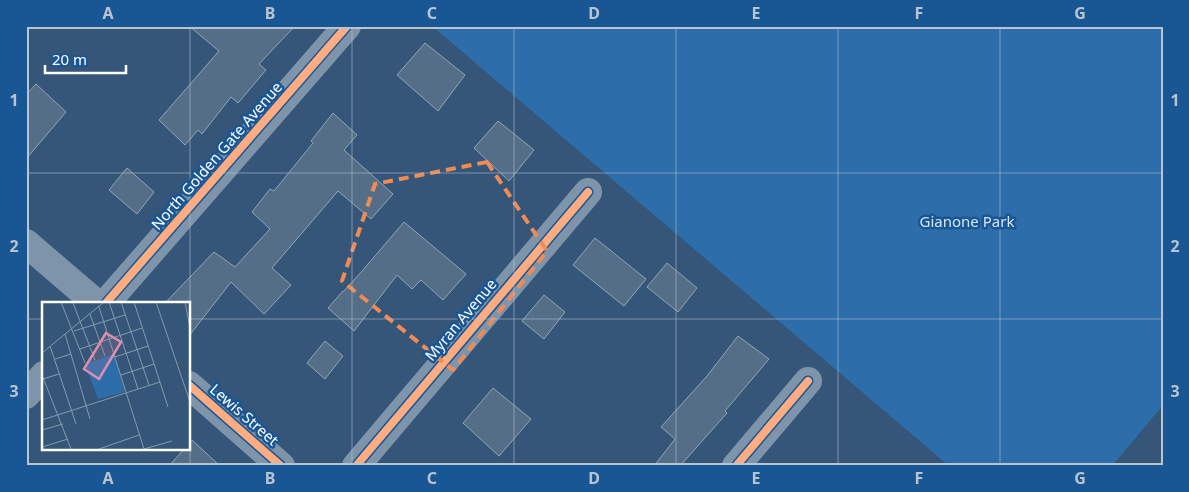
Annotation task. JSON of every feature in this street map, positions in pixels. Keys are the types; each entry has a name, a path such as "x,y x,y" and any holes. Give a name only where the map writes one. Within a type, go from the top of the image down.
{"street":[{"name":"North Golden Gate Avenue","path":"107,302 348,26"},
{"name":"Myran Avenue","path":"356,466 588,192"},
{"path":"26,244 95,302"},
{"path":"26,395 42,377"},
{"path":"736,466 808,381"},
{"name":"Lewis Street","path":"190,386 281,466"}],"highlighted area":[{"path":"487,162 547,251 453,370 342,281 375,184"}],"green space":[{"name":"Gianone Park","path":"432,26 1163,26 1163,405 1112,466 949,466"}],"building":[{"path":"189,26 295,26 259,64 266,70 238,103 231,97 202,134 198,130 185,145 159,120 219,51"},
{"path":"425,43 465,75 438,111 397,75"},
{"path":"36,84 66,112 26,159 26,95"},
{"path":"333,113 357,135 344,150 393,194 371,219 338,191 272,268 291,285 264,314 231,282 190,335 190,302 166,302 214,252 235,267 270,229 252,212 270,189 274,191 313,143 311,141"},
{"path":"498,121 534,150 509,181 474,148"},
{"path":"127,168 154,192 137,214 109,190"},
{"path":"404,222 466,274 443,300 421,280 412,289 397,275 354,331 328,308"},
{"path":"595,238 646,279 624,306 573,265"},
{"path":"667,263 697,288 678,312 647,287"},
{"path":"544,295 565,312 544,339 522,321"},
{"path":"738,336 769,359 725,411 727,413 680,466 654,466 675,439 661,427 707,376"},
{"path":"325,341 343,356 325,379 307,363"},
{"path":"493,388 531,419 499,456 463,423"},
{"path":"192,440 220,466 169,466 183,450 190,450"}],"cycle path":[{"path":"107,302 347,26"},
{"path":"356,466 588,192"},
{"path":"736,466 808,381"},
{"path":"190,386 281,466"}]}
